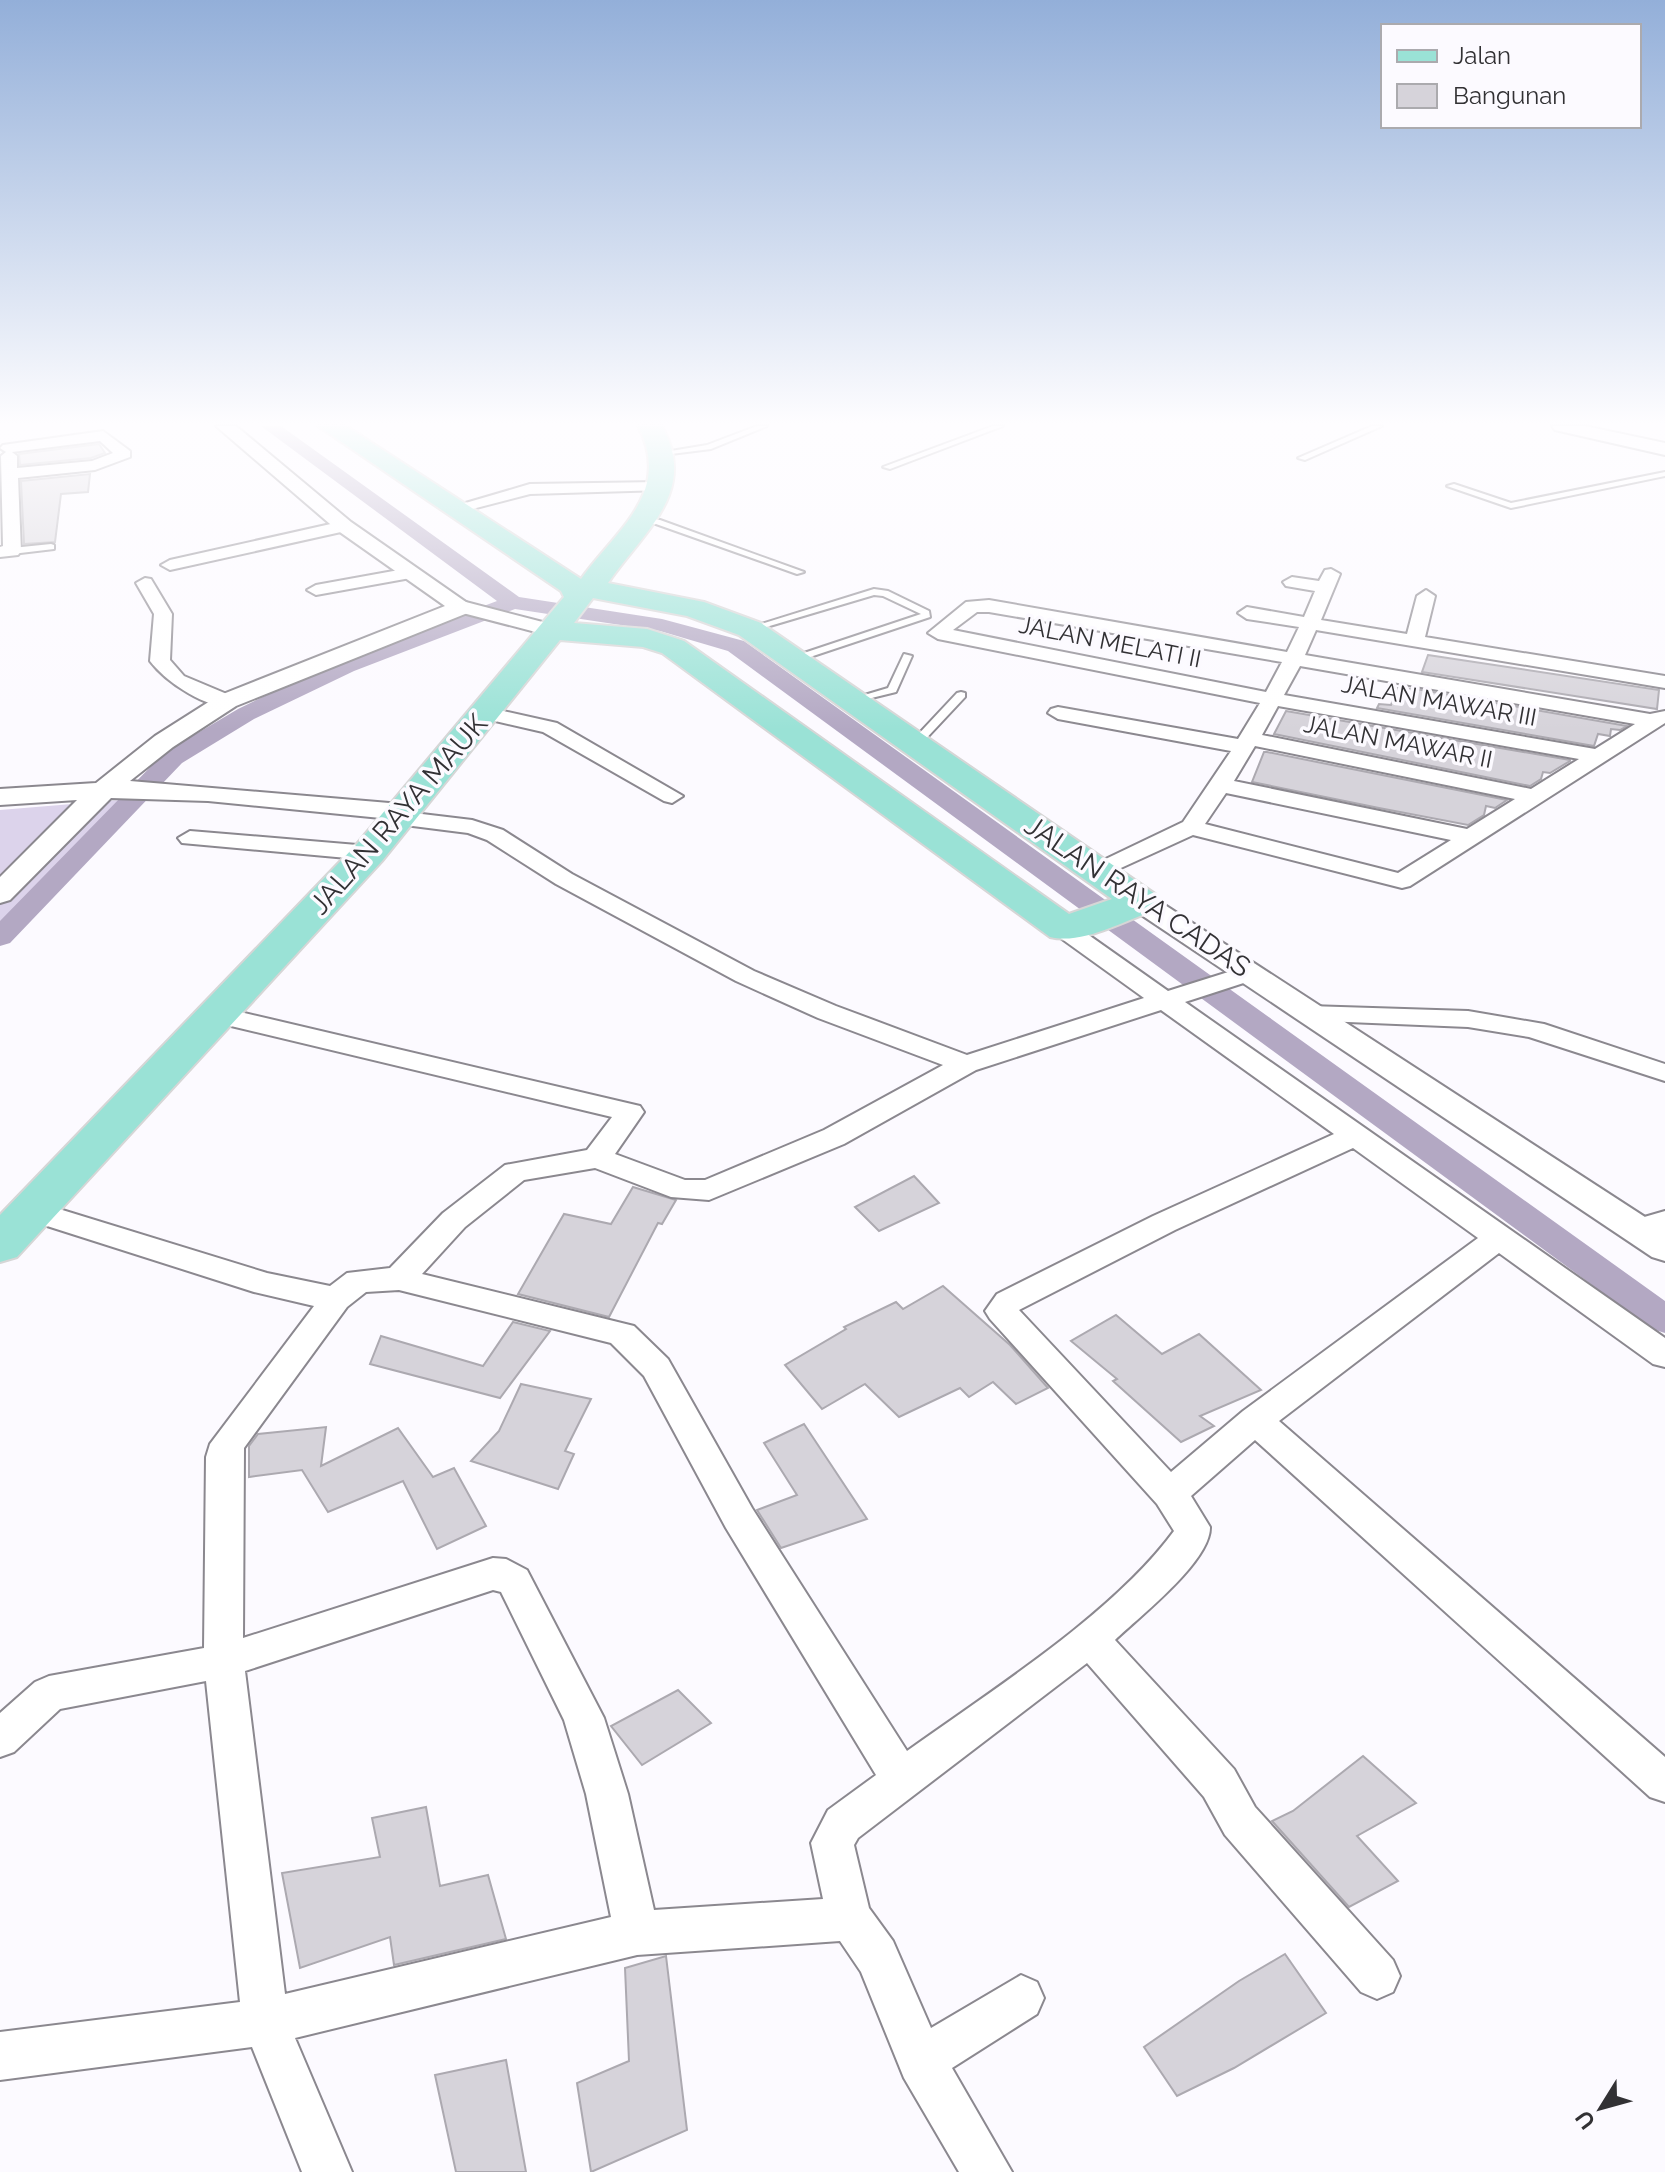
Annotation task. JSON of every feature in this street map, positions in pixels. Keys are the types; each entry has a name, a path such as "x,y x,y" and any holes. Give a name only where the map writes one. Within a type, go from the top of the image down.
{"main road":[{"path":"481,527 586,592"},
{"name":"JALAN RAYA MAUK","path":"0,1245 369,853 485,713 547,627 586,592 637,527"},
{"name":"JALAN RAYA CADAS","path":"586,592 694,608 750,629 1099,871 1133,905"},
{"path":"547,627 647,638 673,647 1071,927 1133,905"}],"street":[{"path":"6,527 6,552"},
{"path":"170,565 338,527"},
{"path":"346,527 410,573 470,609 547,627"},
{"path":"316,590 410,573"},
{"path":"1099,871 1191,827 1221,785 1248,743 1290,659 1312,623 1328,581 1292,582"},
{"path":"145,583 163,614 160,661 177,680 227,701"},
{"path":"1415,639 1426,596"},
{"name":"JALAN MELATI II","path":"1271,699 938,633 973,606 989,606 1290,659"},
{"path":"0,894 173,733 227,701 470,609"},
{"path":"1247,613 1665,682"},
{"path":"1290,659 1660,717"},
{"name":"JALAN MAWAR III","path":"1271,699 1600,756"},
{"path":"485,713 550,727 672,796"},
{"name":"JALAN MAWAR II","path":"1058,713 1248,743 1535,797"},
{"path":"1191,827 1398,881 1660,717"},
{"path":"1221,785 1470,837"},
{"path":"0,797 116,789 194,792 399,815 472,827 495,835 564,879 745,976 827,1012 966,1064"},
{"path":"190,838 369,853"},
{"name":"JALAN RAYA CADAS","path":"1133,905 1236,978 1309,1014 1656,1233"},
{"path":"1071,927 1352,1137 1665,1355"},
{"path":"399,1279 454,1220 515,1172 597,1158 682,1190 709,1190 834,1137 966,1064 1236,978"},
{"path":"1309,1014 1468,1019 1508,1025 1534,1030 1665,1073"},
{"path":"219,1015 630,1112 597,1158"},
{"path":"987,2172 921,2061 877,1957 865,1936 849,1919 832,1843 843,1824 1090,1639 1190,1541 1192,1527 1170,1494 1001,1315 1003,1306 1164,1223 1352,1137"},
{"path":"33,1211 265,1284 336,1299"},
{"path":"1170,1494 1255,1420 1497,1239"},
{"path":"327,2172 265,2022 224,1661 224,1457 228,1444 336,1299 358,1281 399,1279 622,1334 640,1350 656,1368 739,1518 903,1781"},
{"path":"1255,1420 1665,1783"},
{"path":"0,1739 49,1694 224,1661 493,1574 506,1575 514,1581 584,1718 607,1794 637,1933"},
{"path":"1090,1639 1219,1783 1240,1821 1377,1976"},
{"path":"0,2056 265,2022 637,1933 849,1919"},
{"path":"921,2061 1021,1998"}],"lane":[{"path":"672,527 800,572"},
{"path":"6,552 51,547"},
{"path":"750,629 874,592 885,593 926,613 925,617 795,659"},
{"path":"855,701 892,690 907,656"},
{"path":"916,743 961,695"}],"shaded area":[{"path":"120,800 0,930 0,810"}],"building":[{"path":"23,527 57,527 55,542 24,544"},
{"path":"1428,655 1659,690 1657,709 1422,672"},
{"path":"1397,688 1627,726 1620,730 1611,729 1610,736 1598,734 1594,746 1377,708 1379,704 1391,705"},
{"path":"1286,711 1570,761 1550,773 1543,772 1541,779 1530,786 1274,734"},
{"path":"1264,752 1507,800 1495,808 1486,806 1484,815 1468,825 1379,808 1252,782"},
{"path":"914,1176 939,1203 879,1231 855,1207"},
{"path":"633,1187 676,1200 662,1224 658,1223 609,1317 518,1294 564,1214 611,1224"},
{"path":"943,1286 1010,1345 1048,1388 1016,1404 993,1382 969,1397 960,1388 899,1417 865,1384 822,1409 785,1365 846,1329 844,1327 896,1302 903,1309"},
{"path":"1116,1315 1162,1354 1199,1334 1261,1390 1200,1416 1214,1426 1181,1442 1113,1381 1117,1379 1071,1341"},
{"path":"513,1322 550,1331 500,1398 370,1364 381,1336 483,1366"},
{"path":"521,1384 591,1399 565,1451 574,1454 558,1489 471,1461 499,1431"},
{"path":"804,1424 867,1519 781,1548 757,1510 797,1495 764,1443"},
{"path":"326,1427 321,1466 398,1428 433,1477 454,1468 486,1526 437,1549 403,1481 328,1512 302,1470 249,1477 249,1446 258,1434"},
{"path":"678,1690 711,1723 642,1765 611,1726"},
{"path":"1363,1756 1416,1803 1357,1836 1398,1881 1349,1907 1272,1821 1293,1811"},
{"path":"426,1807 440,1886 488,1875 506,1939 394,1965 390,1937 300,1968 282,1873 380,1857 372,1818"},
{"path":"1285,1954 1326,2013 1234,2068 1177,2096 1144,2047 1239,1981"},
{"path":"666,1956 687,2130 591,2172 577,2083 629,2061 625,1968"},
{"path":"506,2060 526,2172 456,2172 435,2075"}],"waterway":[{"path":"410,527 513,602"},
{"path":"0,937 173,758 246,714 346,666 513,602"},
{"path":"513,602 662,625 736,646 1665,1320"}]}
